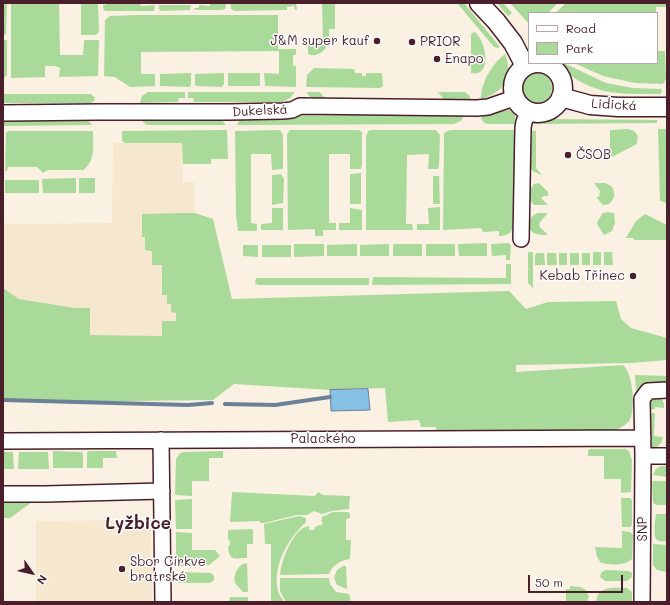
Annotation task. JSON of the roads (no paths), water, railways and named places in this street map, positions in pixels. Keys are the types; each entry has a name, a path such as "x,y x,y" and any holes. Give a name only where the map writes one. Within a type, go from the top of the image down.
{"street":[{"path":"479,3 496,21 513,43 525,66"},
{"path":"531,64 525,66 515,76 513,83 514,98 522,108 528,112 536,114 551,110 561,97 563,88 562,80 557,72 551,66 545,64"},
{"name":"Lidická","path":"561,97 590,105 618,107 667,107"},
{"name":"Dukelská","path":"3,113 283,111 292,110 300,106 476,108 488,107 514,98"},
{"path":"521,239 523,128 528,112"},
{"name":"SNP","path":"642,602 642,399 648,391 667,390"},
{"name":"Palackého","path":"3,441 643,438"},
{"path":"161,440 163,602"},
{"path":"643,456 667,456"},
{"path":"3,494 68,494 162,491"}],"water":[{"path":"368,389 370,410 331,411 330,390"}],"waterway":[{"path":"225,404 275,405 330,397"},
{"path":"3,400 188,405 212,403"}],"place":[{"name":"J&M super kauf","path":"377,41"},
{"name":"PRIOR","path":"412,42"},
{"name":"Enapo","path":"437,59"},
{"name":"ČSOB","path":"568,155"},
{"name":"Kebab Třinec","path":"633,276"},
{"name":"Sbor Církve bratrské","path":"122,569"}],"district":[{"name":"Lyžbice","path":"138,524"}]}
